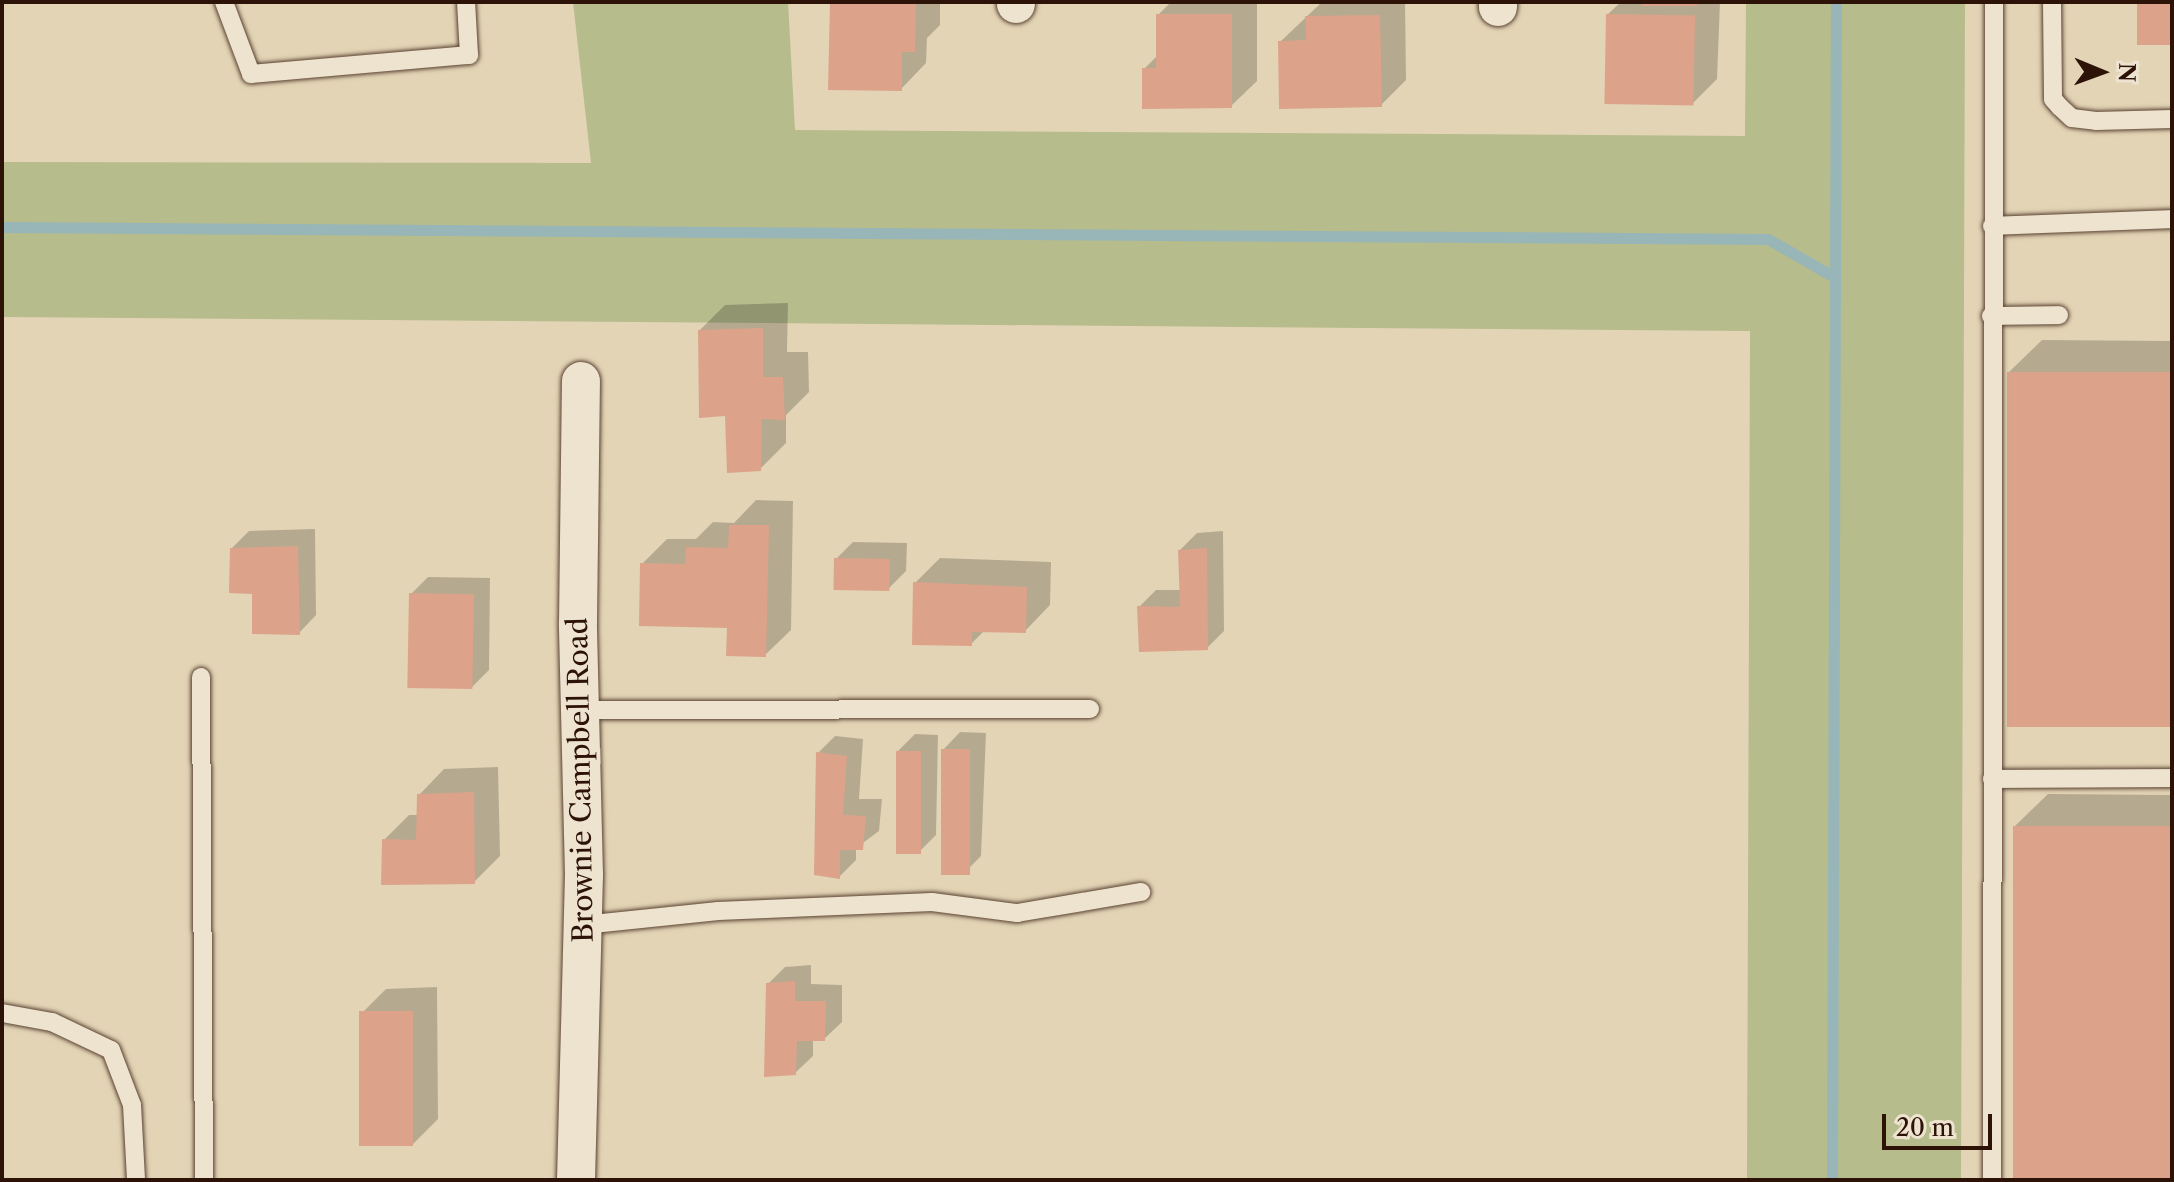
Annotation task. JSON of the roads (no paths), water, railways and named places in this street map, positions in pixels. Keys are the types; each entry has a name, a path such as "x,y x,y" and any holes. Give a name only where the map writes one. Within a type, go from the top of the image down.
{"street":[{"name":"Brownie Campbell Road","path":"576,1180 583,925 581,381"}],"lane":[{"path":"224,2 251,74 469,55 466,2"},
{"path":"1992,1180 1991,316 1994,2"},
{"path":"2052,2 2053,99 2060,107 2072,118 2084,120 2172,119"},
{"path":"1992,226 2172,219"},
{"path":"1991,316 2059,315"},
{"path":"201,677 204,1180"},
{"path":"580,710 1090,709"},
{"path":"1992,779 2172,778"},
{"path":"583,925 718,911 932,902 1017,913 1141,892"},
{"path":"2,1013 52,1022 111,1050 132,1105 136,1180"}],"waterway":[{"path":"1832,1180 1836,2"},
{"path":"2,227 1768,239 1834,277"}]}
